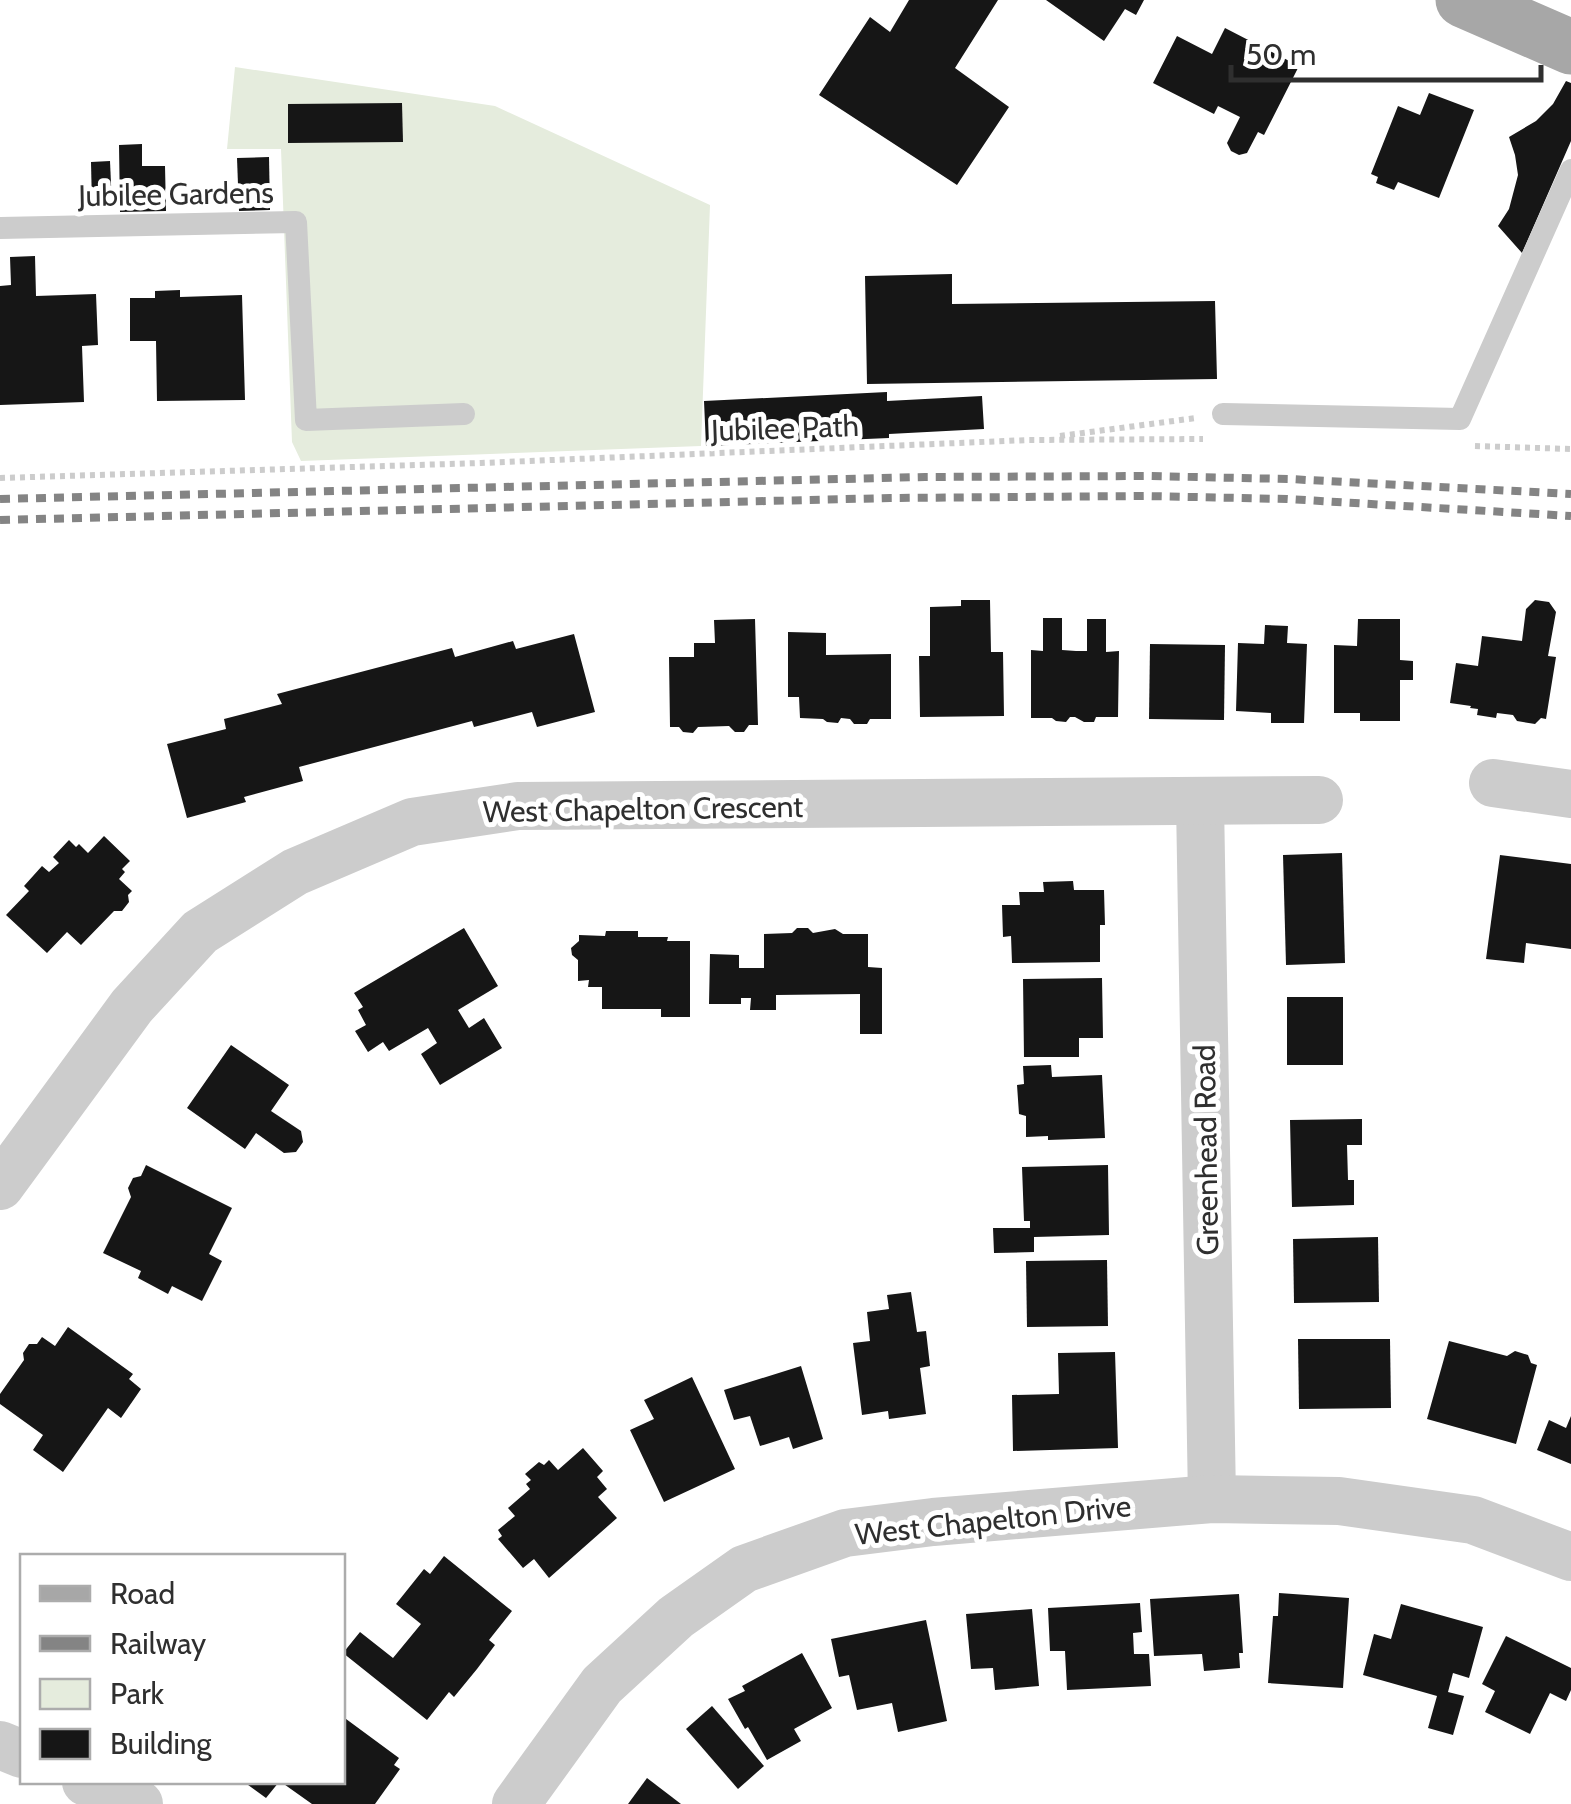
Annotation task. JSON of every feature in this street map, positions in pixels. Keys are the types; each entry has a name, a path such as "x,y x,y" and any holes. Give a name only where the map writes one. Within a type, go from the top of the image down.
{"main road":[{"path":"1463,0 1571,47"}],"street":[{"path":"1493,784 1571,794"},
{"name":"West Chapelton Crescent","path":"0,1186 132,1006 200,932 295,872 412,822 518,806 1319,800"},
{"name":"Greenhead Road","path":"1200,802 1212,1499"},
{"name":"West Chapelton Drive","path":"516,1804 602,1686 676,1618 744,1569 845,1534 933,1522 1212,1499 1339,1501 1472,1520 1571,1557"},
{"path":"91,1784 139,1804"}],"lane":[{"path":"1223,414 1460,419 1571,170"},
{"name":"Jubilee Gardens","path":"0,228 296,222 306,420 464,414"}],"path":[{"path":"1029,440 1223,414"},
{"name":"Jubilee Path","path":"0,478 442,465 1029,440 1206,439"},
{"path":"1464,446 1571,449"}],"green space":[{"path":"235,67 495,106 710,205 701,446 301,461 292,442 281,149 227,149"}],"building":[{"path":"909,0 998,0 955,68 1009,107 957,185 819,95 870,17 890,32"},
{"path":"1046,0 1144,0 1136,15 1125,9 1104,41"},
{"path":"1225,28 1299,66 1264,135 1258,132 1247,153 1239,155 1227,143 1240,117 1218,106 1214,114 1153,83 1177,36 1212,54"},
{"path":"1566,81 1571,83 1571,141 1522,253 1498,226 1509,209 1518,175 1509,137 1536,121 1553,104"},
{"path":"1429,93 1474,110 1439,198 1398,182 1394,190 1376,183 1378,177 1371,174 1398,106 1420,115"},
{"path":"402,103 403,142 288,143 288,104"},
{"path":"142,144 142,166 165,166 166,211 120,212 119,145"},
{"path":"269,157 270,210 239,211 237,158"},
{"path":"110,161 112,206 92,206 91,162"},
{"path":"35,256 36,296 96,294 98,345 82,346 84,402 0,405 0,286 11,285 10,257"},
{"path":"952,274 952,304 1215,301 1217,379 867,384 865,276"},
{"path":"180,290 180,297 242,295 245,400 157,401 156,341 130,341 130,298 155,298 155,291"},
{"path":"887,392 887,401 982,396 984,429 889,434 889,438 706,446 704,401"},
{"path":"961,600 990,600 991,652 1003,652 1004,716 920,717 919,656 930,656 930,607 961,606"},
{"path":"1535,600 1549,602 1556,612 1548,656 1556,657 1546,719 1535,724 1517,721 1513,715 1477,715 1478,709 1450,703 1456,663 1478,666 1482,636 1522,641 1526,609"},
{"path":"1043,618 1062,618 1062,650 1076,651 1087,651 1087,619 1106,619 1106,652 1119,651 1118,717 1096,717 1094,722 1075,717 1066,722 1031,718 1031,650 1043,651"},
{"path":"755,619 758,725 749,725 744,732 735,732 729,726 698,727 693,733 670,727 669,657 694,657 694,643 715,643 714,620"},
{"path":"1358,619 1400,619 1400,660 1413,661 1413,680 1400,680 1400,721 1360,721 1360,713 1334,713 1334,645 1357,646"},
{"path":"1265,625 1288,626 1287,643 1307,644 1304,723 1271,723 1271,713 1236,711 1238,643 1264,644"},
{"path":"788,632 826,633 826,655 891,654 891,719 854,724 841,718 838,723 800,718 799,697 788,697"},
{"path":"574,634 595,712 537,727 532,712 474,727 472,721 299,767 303,781 187,818 167,744 226,729 224,719 282,704 277,694 452,648 455,657 513,641 516,649"},
{"path":"1150,644 1225,645 1224,720 1149,719"},
{"path":"104,836 130,861 119,879 132,891 129,902 122,911 114,911 81,945 67,932 47,953 6,915 29,891 24,886 42,866 49,872 59,863 53,857 69,840 88,853"},
{"path":"1342,853 1345,963 1286,965 1283,855"},
{"path":"1500,855 1571,864 1571,949 1526,943 1524,963 1486,959"},
{"path":"1073,881 1074,890 1104,890 1100,962 1012,963 1011,936 1003,937 1002,905 1020,905 1019,892 1044,892 1043,882"},
{"path":"464,928 498,986 458,1010 469,1028 484,1018 502,1048 440,1085 421,1054 437,1043 428,1028 389,1051 383,1042 368,1052 355,1031 366,1025 358,1010 363,1007 354,993"},
{"path":"797,928 808,928 813,933 835,929 843,934 868,934 868,967 882,968 882,1034 860,1034 860,994 776,995 776,1010 750,1010 751,998 741,998 741,1004 709,1004 710,954 739,955 739,968 764,968 764,934 792,933"},
{"path":"606,931 638,931 638,937 690,941 690,1017 661,1017 661,1009 602,1009 602,987 588,987 589,980 578,981 578,960 571,948 579,941 579,935 605,936"},
{"path":"1102,978 1103,1038 1079,1038 1079,1057 1024,1057 1023,979"},
{"path":"1287,997 1343,997 1343,1065 1287,1065"},
{"path":"231,1045 289,1085 271,1111 301,1131 303,1142 296,1152 284,1153 256,1133 245,1149 187,1108"},
{"path":"1051,1065 1052,1077 1102,1075 1105,1138 1026,1137 1026,1116 1019,1114 1017,1085 1024,1084 1023,1066"},
{"path":"1362,1119 1362,1145 1347,1145 1348,1180 1354,1180 1354,1205 1292,1207 1290,1120"},
{"path":"146,1165 232,1208 209,1254 222,1261 202,1301 172,1286 168,1294 138,1278 141,1271 103,1253 131,1197 128,1188"},
{"path":"1108,1165 1109,1235 1034,1237 1034,1252 994,1253 993,1228 1030,1228 1030,1221 1024,1221 1022,1167"},
{"path":"1378,1237 1379,1302 1294,1303 1293,1239"},
{"path":"1107,1260 1108,1326 1027,1327 1026,1261"},
{"path":"911,1292 917,1332 926,1331 930,1366 920,1368 926,1414 889,1419 888,1411 862,1415 853,1343 870,1341 867,1312 889,1309 887,1295"},
{"path":"68,1327 133,1374 129,1379 141,1389 121,1418 108,1408 63,1472 33,1450 43,1435 0,1404 0,1394 24,1360 23,1353 29,1344 37,1344 42,1337 55,1346"},
{"path":"1298,1339 1390,1339 1391,1408 1299,1409"},
{"path":"1449,1341 1507,1356 1515,1351 1528,1355 1531,1363 1537,1365 1516,1444 1427,1419"},
{"path":"1115,1352 1118,1448 1013,1451 1012,1395 1059,1394 1058,1353"},
{"path":"801,1366 823,1439 793,1449 789,1437 760,1446 750,1416 734,1420 724,1390"},
{"path":"692,1377 735,1469 664,1502 630,1430 654,1419 644,1400"},
{"path":"1571,1416 1571,1464 1537,1450 1549,1420 1566,1428"},
{"path":"583,1448 603,1471 597,1477 607,1489 598,1497 617,1518 549,1578 534,1559 523,1568 498,1539 502,1536 498,1530 515,1516 508,1508 530,1489 526,1484 531,1480 525,1474 539,1462 544,1465 549,1460 558,1470"},
{"path":"444,1556 512,1611 489,1640 495,1645 477,1669 454,1697 449,1692 427,1720 345,1655 345,1651 360,1632 393,1658 421,1624 396,1604 424,1569 430,1574"},
{"path":"1279,1593 1349,1598 1343,1688 1268,1683 1273,1616 1278,1616"},
{"path":"1239,1594 1243,1653 1239,1653 1240,1668 1204,1671 1202,1654 1154,1656 1150,1599"},
{"path":"1140,1603 1142,1632 1133,1633 1134,1654 1149,1654 1151,1686 1067,1690 1065,1651 1050,1651 1048,1608"},
{"path":"1401,1604 1483,1627 1469,1678 1453,1673 1448,1692 1464,1696 1453,1735 1428,1728 1437,1696 1363,1675 1374,1634 1391,1639"},
{"path":"1032,1609 1039,1686 995,1690 993,1668 971,1669 966,1614"},
{"path":"926,1620 947,1721 898,1732 892,1703 857,1710 849,1675 839,1677 831,1639"},
{"path":"1506,1636 1571,1668 1571,1690 1566,1701 1550,1693 1530,1734 1485,1712 1495,1691 1482,1684"},
{"path":"802,1653 832,1708 794,1729 801,1741 767,1760 728,1699 745,1691 742,1686"},
{"path":"712,1706 764,1766 738,1789 686,1729"},
{"path":"345,1718 399,1758 394,1765 400,1769 375,1804 312,1804 284,1784 345,1784"},
{"path":"647,1778 681,1804 628,1804"},
{"path":"247,1784 277,1784 266,1798"}],"railway":[{"path":"0,499 925,477 1146,476 1289,479 1571,494"},
{"path":"0,520 890,498 1145,496 1287,499 1571,516"}]}
